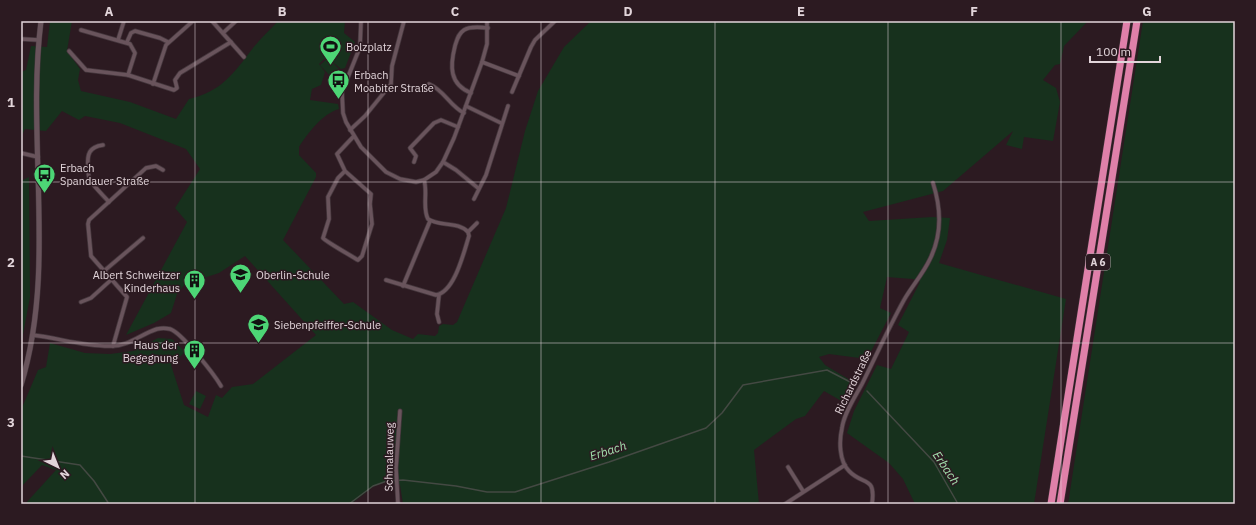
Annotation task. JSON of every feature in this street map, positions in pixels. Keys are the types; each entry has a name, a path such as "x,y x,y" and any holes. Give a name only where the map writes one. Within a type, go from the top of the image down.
{"highway":[{"name":"A 6","path":"1051,504 1127,21"},
{"name":"A 6","path":"1060,504 1136,21"}],"street":[{"path":"21,385 28,360 37,289 39,40 41,21"},
{"path":"118,40 124,21"},
{"path":"153,84 164,48 168,42 193,21"},
{"path":"212,21 244,57"},
{"path":"223,33 236,21"},
{"path":"361,21 360,47 342,92 343,114 350,130 370,158 386,172 408,181 424,180 436,172 443,162 464,113 482,62 487,44 487,21"},
{"path":"350,130 365,116 391,84 392,66 404,21"},
{"path":"512,92 533,44 555,21"},
{"path":"471,93 463,88 456,80 453,74 451,62 457,41 463,31 469,28 488,28"},
{"path":"81,30 127,42 133,46 135,53 128,76"},
{"path":"127,42 131,32 134,30 168,42"},
{"path":"21,39 39,40"},
{"path":"70,51 86,70 128,76 175,90 178,86 175,80 180,74 231,42"},
{"path":"482,62 519,76"},
{"path":"429,84 438,89 457,109 464,113"},
{"path":"466,106 501,123"},
{"path":"474,199 478,188 486,175 501,123 508,106"},
{"path":"414,162 416,156 410,148 434,123 441,120 458,127"},
{"path":"344,171 338,178 328,197 329,219 324,238 329,244 340,248 358,260 362,256 372,224 370,204 371,194 344,171 337,154 354,136"},
{"path":"103,145 93,147 87,155 88,174 92,183 109,202"},
{"path":"21,153 38,157"},
{"path":"443,162 456,170 478,188"},
{"path":"113,346 127,301 124,293 89,252 89,220 146,168 156,166 163,170"},
{"path":"424,180 426,190 426,213 430,221 444,225 458,226 468,232"},
{"name":"Richardstraße","path":"845,465 841,441 843,422 912,285 930,259 938,236 939,209 933,183"},
{"path":"402,286 430,221"},
{"path":"439,322 437,314 439,295 450,285 457,273 469,236 468,232 477,223"},
{"path":"104,271 143,238"},
{"path":"81,302 91,298 112,279"},
{"path":"386,280 402,286 439,295"},
{"path":"32,335 97,346 113,346 130,342 158,329 169,329 181,337 214,375 221,386"},
{"name":"Schmalauweg","path":"398,504 396,480 400,411"},
{"path":"785,504 845,465 850,472 871,485 873,489 872,504"},
{"path":"788,467 803,491"}],"green space":[{"path":"50,21 72,21 67,51 80,69 78,80 81,91 130,102 176,119 189,99 210,92 226,80 278,21 345,21 344,33 355,42 345,68 341,69 328,58 339,69 331,77 320,65 327,59 324,59 319,64 325,72 321,85 312,89 310,100 338,104 339,109 333,111 321,120 311,130 299,147 299,155 316,173 316,177 283,240 344,304 353,302 392,330 413,339 418,334 435,336 438,333 439,326 443,324 453,325 457,322 506,208 525,131 538,91 564,47 591,21 1088,21 1064,46 1060,64 1055,65 1043,80 1056,88 1060,102 1053,141 1024,137 1022,149 1006,145 1013,131 943,191 863,212 869,221 932,217 950,218 947,240 939,263 1066,299 1034,504 915,504 903,479 889,463 847,433 854,411 877,365 891,369 909,332 898,325 920,282 913,279 887,277 880,308 891,313 867,359 829,354 819,357 825,365 855,383 845,403 824,391 805,416 796,419 754,450 759,504 403,504 400,485 387,481 374,486 351,504 25,504 56,470 42,465 22,486 21,484 21,410 38,370 46,367 50,343 85,353 110,354 133,351 158,338 172,339 185,352 171,365 184,405 208,417 216,395 222,398 232,387 253,384 316,335 245,256 219,273 185,284 177,294 171,313 154,323 126,335 187,222 175,208 200,169 186,149 120,123 85,116 79,120 62,111 46,131 25,129 21,137 21,72 26,70 31,46 47,47"},
{"path":"1143,21 1235,21 1235,504 1068,504"},
{"path":"29,177 30,297 21,345 21,181"},
{"path":"196,391 206,396 200,409 189,404"}],"waterway":[{"name":"Erbach","path":"349,504 373,486 387,481 403,480 456,486 487,492 515,492 609,462 706,428 722,413 743,385 827,370 856,385"},
{"name":"Erbach","path":"867,391 934,462 958,504"},
{"name":"Erbach","path":"21,456 80,465 94,481 109,504"}],"place":[{"name":"Bolzplatz","path":"330,66"},
{"name":"Erbach Moabiter Straße","path":"339,100"},
{"name":"Erbach Spandauer Straße","path":"45,194"},
{"name":"Oberlin-Schule","path":"241,294"},
{"name":"Albert Schweitzer Kinderhaus","path":"195,300"},
{"name":"Siebenpfeiffer-Schule","path":"259,344"},
{"name":"Haus der Begegnung","path":"194,370"}]}
